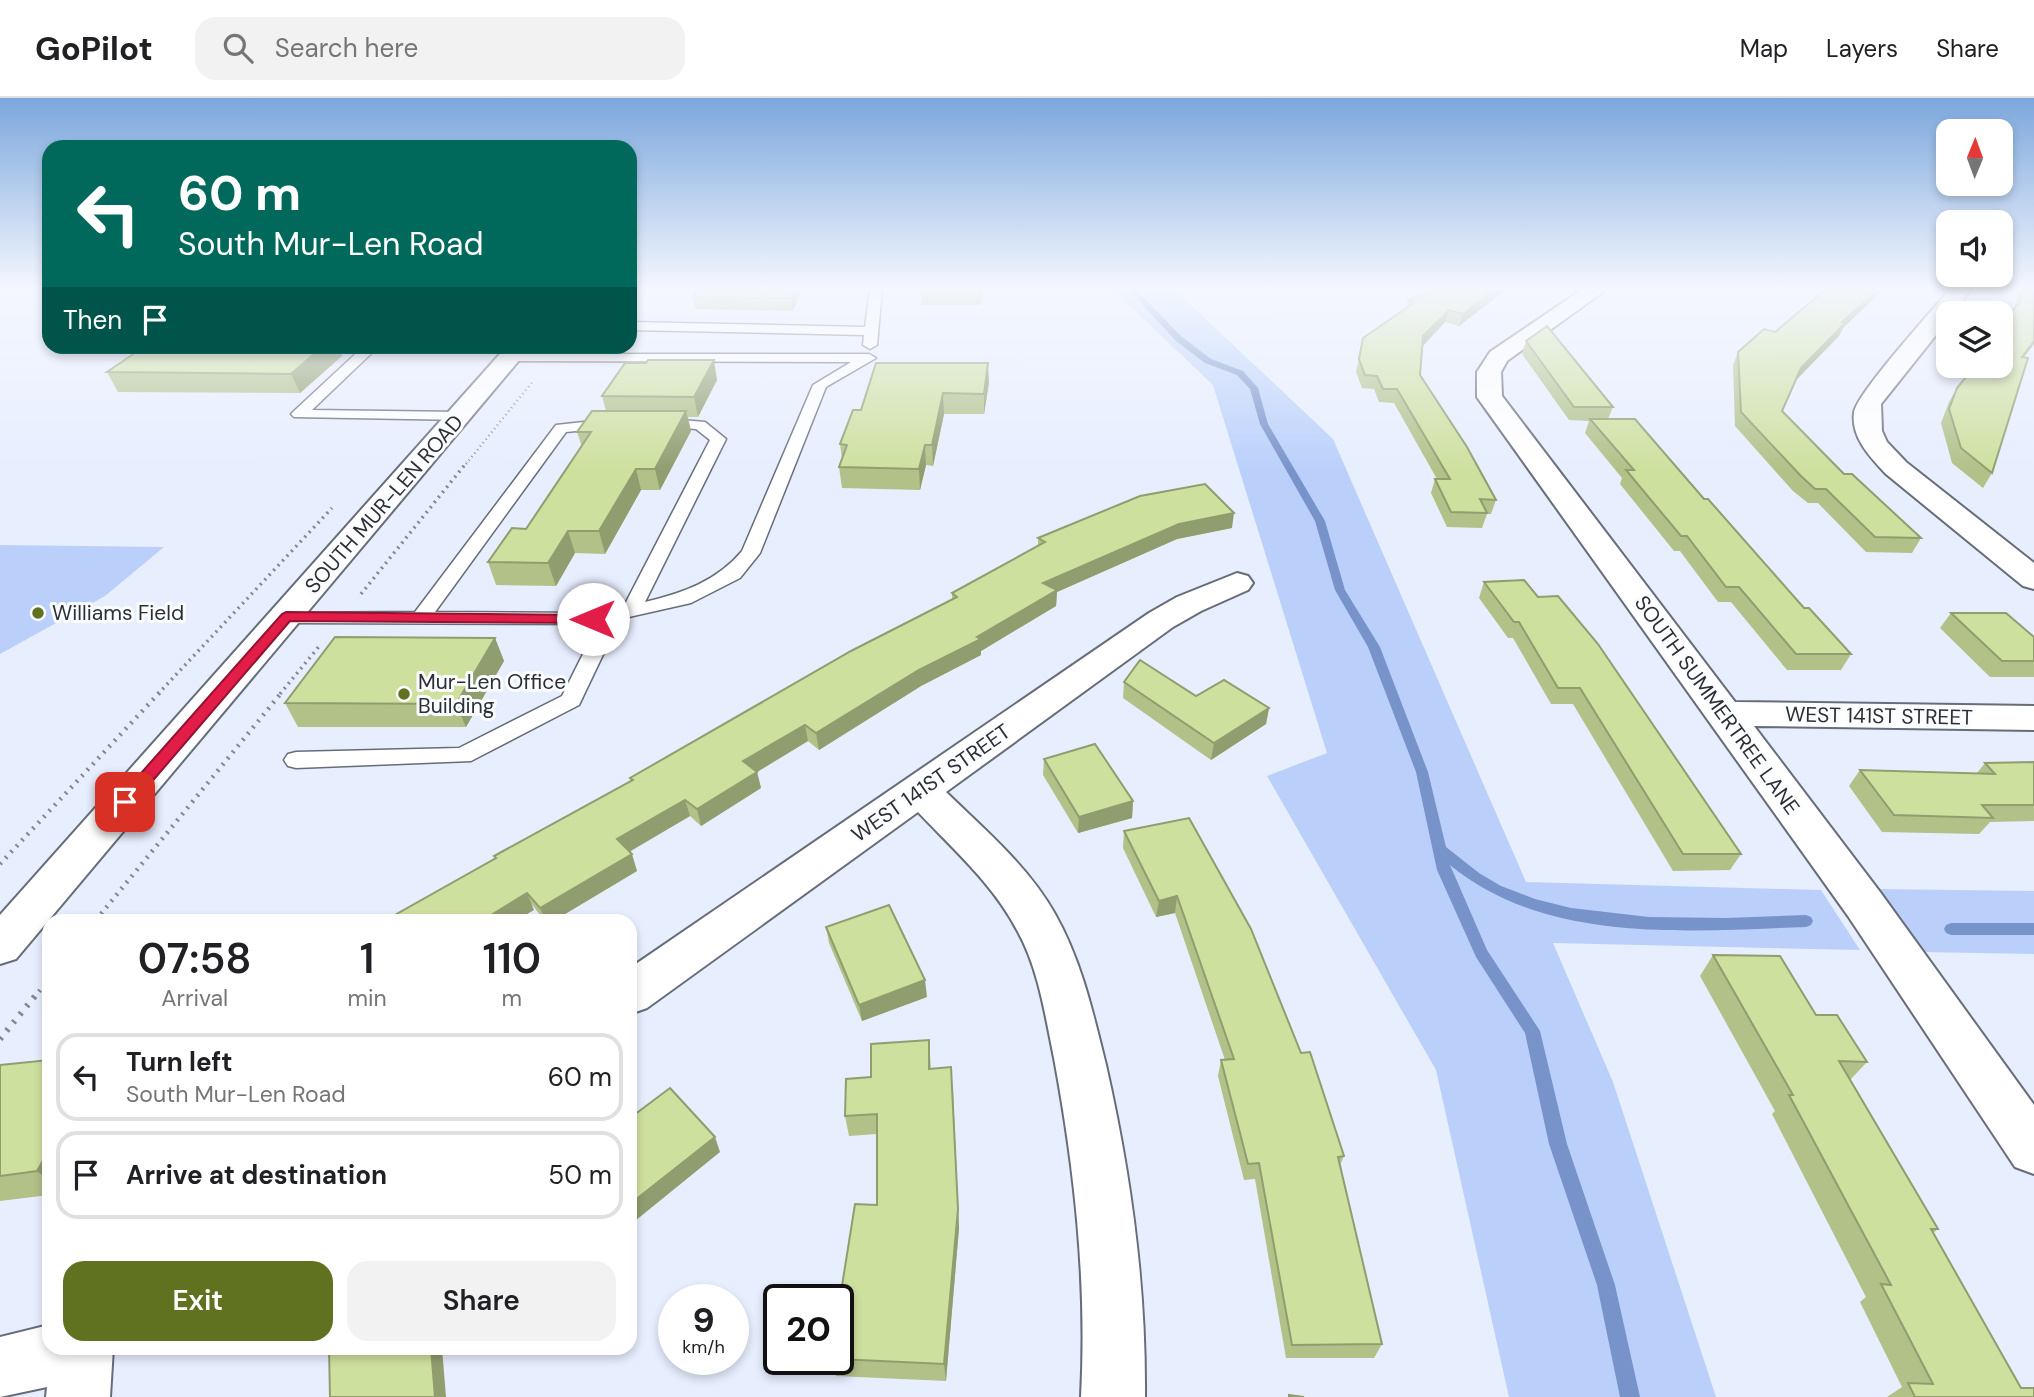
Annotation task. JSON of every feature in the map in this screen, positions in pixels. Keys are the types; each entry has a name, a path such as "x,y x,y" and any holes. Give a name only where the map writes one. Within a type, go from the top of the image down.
{"street":[{"name":"SOUTH SUMMERTREE LANE","path":"1509,350 1498,357 1489,372 1490,397 1864,904 2034,1149"},
{"path":"1912,350 1869,403 1865,416 1867,431 1896,468 2034,579"},
{"name":"SOUTH MUR-LEN ROAD","path":"0,946 514,354"},
{"name":"WEST 141ST STREET","path":"637,988 1161,620 1189,604 1237,583"},
{"name":"WEST 141ST STREET","path":"1724,714 2034,718"},
{"path":"921,791 1020,896 1039,927 1058,973 1095,1128 1108,1220 1115,1359 1113,1397"},
{"path":"0,1368 53,1355"},
{"path":"78,1397 81,1355"}],"lane":[{"path":"869,358 870,350"},
{"path":"364,354 299,414 460,417"},
{"path":"634,354 869,358"},
{"path":"286,617 593,619 684,599 733,574 751,553 820,384 869,358"},
{"path":"296,760 463,756 571,700 718,439 700,425 586,424 561,428 421,618"}],"path":[{"path":"0,864 341,498"},
{"path":"0,1039 42,988"}],"shaded area":[{"path":"1176,350 1238,350 1333,439 1526,882 1821,890 1860,950 1553,943 1613,1082 1716,1397 1509,1397 1436,1070 1267,776 1327,753 1213,385"},
{"name":"Williams Field","path":"0,545 164,547 105,596 0,654"},
{"path":"1875,889 2034,891 2034,954 1920,952"}],"building":[{"path":"1361,350 1422,350 1420,375 1467,447 1496,500 1480,499 1487,513 1451,512 1435,479 1450,479 1397,389 1383,389 1377,376 1365,375 1359,359"},
{"path":"1532,350 1566,350 1613,407 1574,407"},
{"path":"1741,350 1819,350 1801,368 1782,411 1844,474 1852,474 1921,538 1875,537 1826,489 1815,489 1801,476 1741,412 1738,352"},
{"path":"2013,350 2028,350 2022,357 2028,358 1992,473 1961,448 1949,409 1957,388 1965,378 2013,378"},
{"path":"133,354 314,354 291,374 107,372"},
{"path":"648,360 714,360 694,397 602,396 625,363 646,363"},
{"path":"876,363 988,363 984,394 943,393 932,445 925,445 919,469 839,467 847,445 840,444 853,410 861,410"},
{"path":"592,411 686,411 655,469 636,469 599,531 568,531 548,563 488,562 512,528 526,529 591,432 577,432"},
{"path":"1590,419 1635,419 1804,608 1809,608 1851,654 1796,654 1739,587 1726,587 1687,536 1681,536 1626,470 1634,470"},
{"path":"1205,484 1234,513 1179,524 1043,583 1057,590 977,637 981,639 919,670 816,733 805,725 743,761 757,772 697,809 685,800 617,839 632,854 540,908 527,893 493,914 397,914 496,858 494,856 633,780 630,778 851,651 957,597 952,593 1045,542 1038,538 1140,496"},
{"path":"1524,580 1538,597 1558,596 1598,644 1741,854 1683,854 1580,688 1558,688 1519,622 1514,622 1484,582"},
{"path":"1951,613 2006,613 2034,637 2034,661 2002,661"},
{"path":"335,637 495,638 456,704 285,703"},
{"path":"1140,660 1196,696 1224,680 1269,708 1214,743 1124,682"},
{"path":"1095,744 1133,801 1079,817 1044,759"},
{"path":"2034,762 2034,805 1982,805 1993,818 1894,815 1860,770 1995,774 1985,763"},
{"path":"1189,818 1251,929 1301,1053 1310,1052 1344,1156 1338,1157 1382,1344 1292,1345 1259,1163 1248,1164 1221,1060 1234,1059 1177,896 1159,901 1124,831"},
{"path":"889,905 925,980 859,1005 826,927"},
{"path":"1713,955 1780,956 1816,1015 1837,1015 1867,1062 1839,1061 1938,1229 1931,1229 2021,1388 2034,1388 2034,1397 1915,1397 1908,1383 1933,1384 1881,1284 1891,1285 1789,1095 1793,1095"},
{"path":"929,1040 929,1069 951,1067 958,1209 944,1364 854,1360 854,1284 842,1284 855,1204 877,1205 877,1114 845,1116 846,1079 871,1077 871,1044"},
{"path":"42,1061 42,1162 37,1171 0,1176 0,1065"},
{"path":"670,1088 715,1137 637,1198 637,1113"},
{"path":"329,1355 432,1355 435,1397 330,1397"}],"waterway":[{"path":"1193,350 1208,361 1240,373 1254,388 1264,424 1320,521 1340,590 1374,647 1422,772 1444,870 1481,953 1532,1031 1558,1144 1606,1285 1630,1397"},
{"path":"1440,850 1474,877 1496,890 1571,914 1649,923 1806,921"},
{"path":"1951,929 2034,929"}],"place":[{"name":"Williams Field","path":"38,613"},
{"name":"Mur-Len Office Building","path":"404,694"}],"route":[{"path":"125,802 286,617 593,619"}]}
